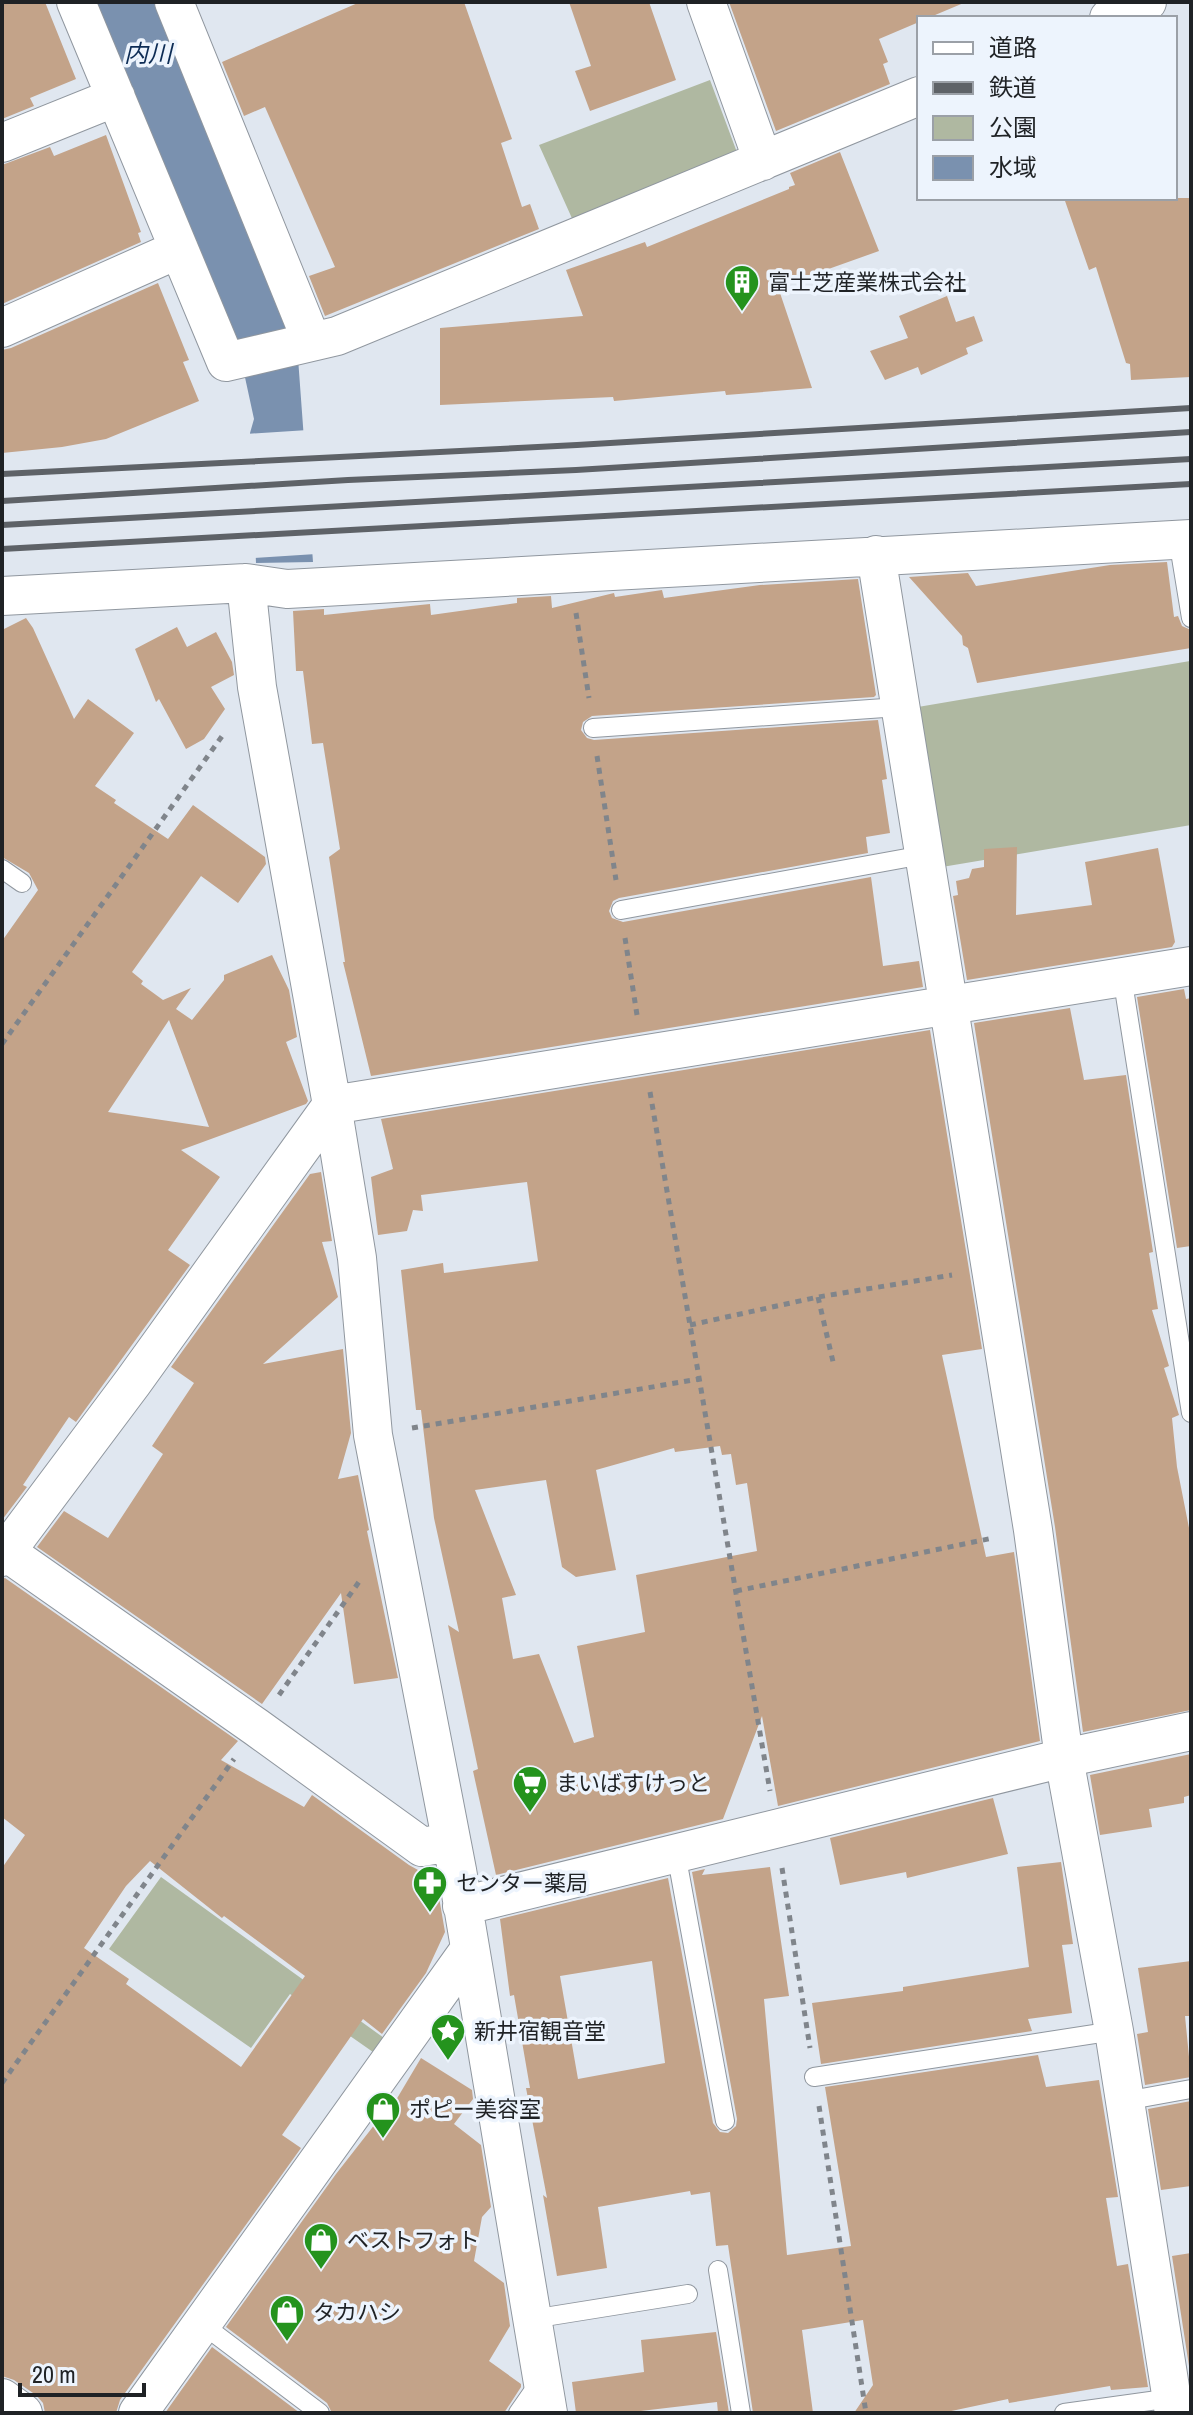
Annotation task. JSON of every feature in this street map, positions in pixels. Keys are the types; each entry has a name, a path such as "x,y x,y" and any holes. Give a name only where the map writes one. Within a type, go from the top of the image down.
{"street":[{"path":"76,2 226,362 337,336 917,97"},
{"path":"174,2 305,344"},
{"path":"706,2 763,161"},
{"path":"1114,16 1147,2"},
{"path":"2,143 116,97"},
{"path":"2,328 179,249"},
{"path":"2,596 246,583 287,589 1185,539"},
{"path":"876,555 1033,1530 1064,1758 1114,2031 1173,2405"},
{"path":"246,583 257,687 357,1258 373,1435 428,1765 451,1842 545,2395"},
{"path":"451,1842 422,1847 304,1755 256,1727 3,1553 133,1382 332,1105 1191,966"},
{"path":"462,1906 1064,1758 1191,1731"},
{"path":"138,2413 470,1949"},
{"path":"2,2398 23,2413"}],"lane":[{"path":"1185,539 1191,618"},
{"path":"593,728 899,707"},
{"path":"621,910 923,855"},
{"path":"2,869 22,883"},
{"path":"1122,976 1191,1413"},
{"path":"676,1853 725,2121"},
{"path":"814,2077 1114,2031"},
{"path":"1125,2101 1191,2089"},
{"path":"718,2270 741,2413"},
{"path":"532,2319 688,2294"},
{"path":"202,2324 320,2413"},
{"path":"518,2413 545,2395"},
{"path":"1064,2413 1173,2405"}],"path":[{"path":"570,573 643,1054 776,1828 866,2413"},
{"path":"2,1044 257,687"},
{"path":"690,1325 818,1297 991,1269"},
{"path":"818,1297 834,1366"},
{"path":"373,1435 699,1379"},
{"path":"736,1591 1033,1530"},
{"path":"2,2083 381,1552 394,1547"}],"green space":[{"path":"710,80 738,155 575,225 539,145"},
{"path":"1190,661 1191,825 936,868 912,708"},
{"path":"161,1877 384,2038 373,2052 290,1994 251,2048 109,1949"}],"water":[{"name":"内川","path":"91,2 163,2 298,358 313,562 256,563 250,433 254,419 238,345"}],"pier":[{"path":"308,430 316,554 252,558 246,434"}],"building":[{"path":"2,2 45,2 76,79 30,98 34,106 2,119"},
{"path":"360,2 464,2 512,139 501,143 522,207 530,204 539,229 325,316 309,276 335,267 265,107 244,116 222,62"},
{"path":"569,2 649,2 676,80 590,111 575,71 591,66"},
{"path":"729,2 966,2 933,16 917,16 917,23 879,39 888,62 883,64 890,84 776,131"},
{"path":"106,135 141,232 138,233 141,242 2,304 2,165 50,147 54,156"},
{"path":"840,152 879,251 778,287 812,388 726,395 725,391 614,401 613,397 440,405 440,328 583,316 566,270 645,242 647,247 789,189 795,185 790,173"},
{"path":"1191,198 1191,377 1131,380 1130,364 1126,363 1096,267 1089,270 1065,200"},
{"path":"158,283 189,360 183,362 199,401 106,439 2,453 2,350"},
{"path":"947,296 956,322 974,316 983,341 966,348 968,354 921,375 918,367 885,380 870,351 908,338 899,316"},
{"path":"1167,562 1174,617 1178,616 1182,626 1191,630 1191,648 977,683 962,636 909,577 968,573 976,586 1110,565"},
{"path":"858,579 874,697 592,716 583,722 581,730 587,738 594,740 878,720 887,779 882,780 890,833 866,837 868,853 619,898 613,901 609,911 612,918 623,922 871,877 883,966 919,961 923,987 371,1076 343,962 329,857 340,849 323,743 312,744 303,671 296,671 293,611 324,609 324,615 430,604 431,615 517,603 517,598 551,596 552,608 614,593 615,597 662,590 664,598 760,585"},
{"path":"26,618 74,719 88,699 134,733 95,786 116,800 114,803 168,839 193,805 265,857 266,864 238,903 201,876 132,972 143,981 141,984 163,1000 191,988 176,1009 192,1020 224,980 224,975 272,955 289,990 297,1037 286,1042 308,1101 181,1150 220,1177 168,1250 190,1265 76,1422 69,1417 23,1485 27,1487 2,1520 2,941 38,890 29,873 2,857 2,630","holes":["169,1020 209,1127 108,1112"]},
{"path":"177,627 187,647 216,632 232,662 234,675 211,687 225,709 204,739 186,749 159,699 156,702 135,649"},
{"path":"1017,847 1016,915 1092,905 1085,862 1158,848 1175,942 1172,947 967,980 953,896 958,895 956,881 969,878 972,869 984,867 984,849"},
{"path":"1184,989 1186,999 1191,998 1191,1246 1177,1248 1137,997"},
{"path":"1070,1008 1084,1080 1126,1075 1153,1252 1149,1253 1158,1309 1152,1310 1169,1366 1164,1368 1179,1415 1172,1418 1177,1467 1191,1538 1191,1710 1083,1732 1055,1527 974,1023"},
{"path":"930,1030 982,1349 942,1355 986,1557 1014,1552 1040,1741 778,1806 762,1716 723,1819 496,1875 473,1771 478,1769 448,1625 459,1632 434,1518 421,1410 416,1410 401,1270 443,1263 444,1273 538,1261 527,1182 421,1195 423,1211 413,1210 407,1231 378,1235 371,1177 393,1169 381,1119","holes":["720,1446 722,1455 731,1454 736,1485 747,1483 757,1551 636,1575 645,1632 577,1646 594,1737 574,1743 539,1654 513,1659 502,1598 516,1595 475,1490 546,1480 562,1567 576,1577 616,1570 596,1470 674,1448 675,1452"]},
{"path":"321,1172 332,1241 322,1242 338,1297 263,1364 343,1349 351,1433 338,1479 358,1475 398,1678 354,1684 341,1593 262,1704 37,1547 64,1511 108,1538 163,1454 152,1446 194,1383 171,1367 310,1174"},
{"path":"5,1578 238,1741 221,1760 304,1807 312,1795 409,1865 436,1880 445,1932 426,1973 382,2034 363,2019 282,2135 301,2148 120,2400 116,2413 45,2413 43,2403 36,2395 2,2376 2,1868 25,1835 2,1817 2,1579","holes":["150,1861 222,1918 224,1916 305,1976 241,2067 126,1984 129,1979 84,1948 126,1886"]},
{"path":"1191,1754 1191,1795 1184,1797 1184,1803 1149,1809 1152,1827 1100,1835 1090,1775"},
{"path":"993,1798 1008,1854 907,1878 906,1872 840,1885 830,1838"},
{"path":"1061,1862 1073,1944 1062,1945 1072,2013 1028,2019 1032,2031 821,2064 812,2003 903,1991 903,1987 1029,1967 1017,1867"},
{"path":"770,1867 789,1996 764,1999 787,2255 851,2246 825,2087 1038,2055 1046,2087 1099,2080 1118,2197 1106,2198 1117,2266 1128,2264 1148,2387 1111,2390 1110,2386 1009,2403 1008,2399 942,2413 854,2413 873,2385 863,2320 802,2330 813,2413 753,2413 728,2245 716,2246 710,2192 691,2195 690,2191 598,2207 607,2268 557,2276 543,2195 547,2198 526,2088 530,2088 514,1995 510,1996 500,1919 668,1878 713,2123 720,2132 728,2133 736,2126 737,2119 692,1872 705,1869 702,1875","holes":["652,1961 665,2063 578,2079 560,1976"]},
{"path":"1191,1961 1191,2016 1185,2016 1191,2077 1145,2085 1137,2034 1148,2032 1138,1968"},
{"path":"421,2058 472,2090 473,2099 454,2124 481,2145 491,2207 482,2217 474,2261 504,2283 510,2326 489,2361 521,2387 504,2413 332,2413 327,2403 226,2327 336,2174 379,2119 383,2122"},
{"path":"1191,2101 1191,2186 1161,2190 1148,2109"},
{"path":"1191,2253 1191,2379 1172,2256"},
{"path":"716,2332 729,2413 718,2413 717,2402 624,2413 576,2413 572,2382 644,2372 641,2340"},
{"path":"212,2347 300,2413 165,2413"}],"railway":[{"path":"2,474 577,445 1191,408"},
{"path":"2,501 1191,432"},
{"path":"2,525 1191,459"},
{"path":"2,549 1191,484"}],"place":[{"name":"富士芝産業株式会社","path":"742,313"},
{"name":"まいばすけっと","path":"530,1814"},
{"name":"センター薬局","path":"430,1914"},
{"name":"新井宿観音堂","path":"448,2062"},
{"name":"ポピー美容室","path":"383,2140"},
{"name":"ベストフォト","path":"321,2271"},
{"name":"タカハシ","path":"287,2343"}]}
